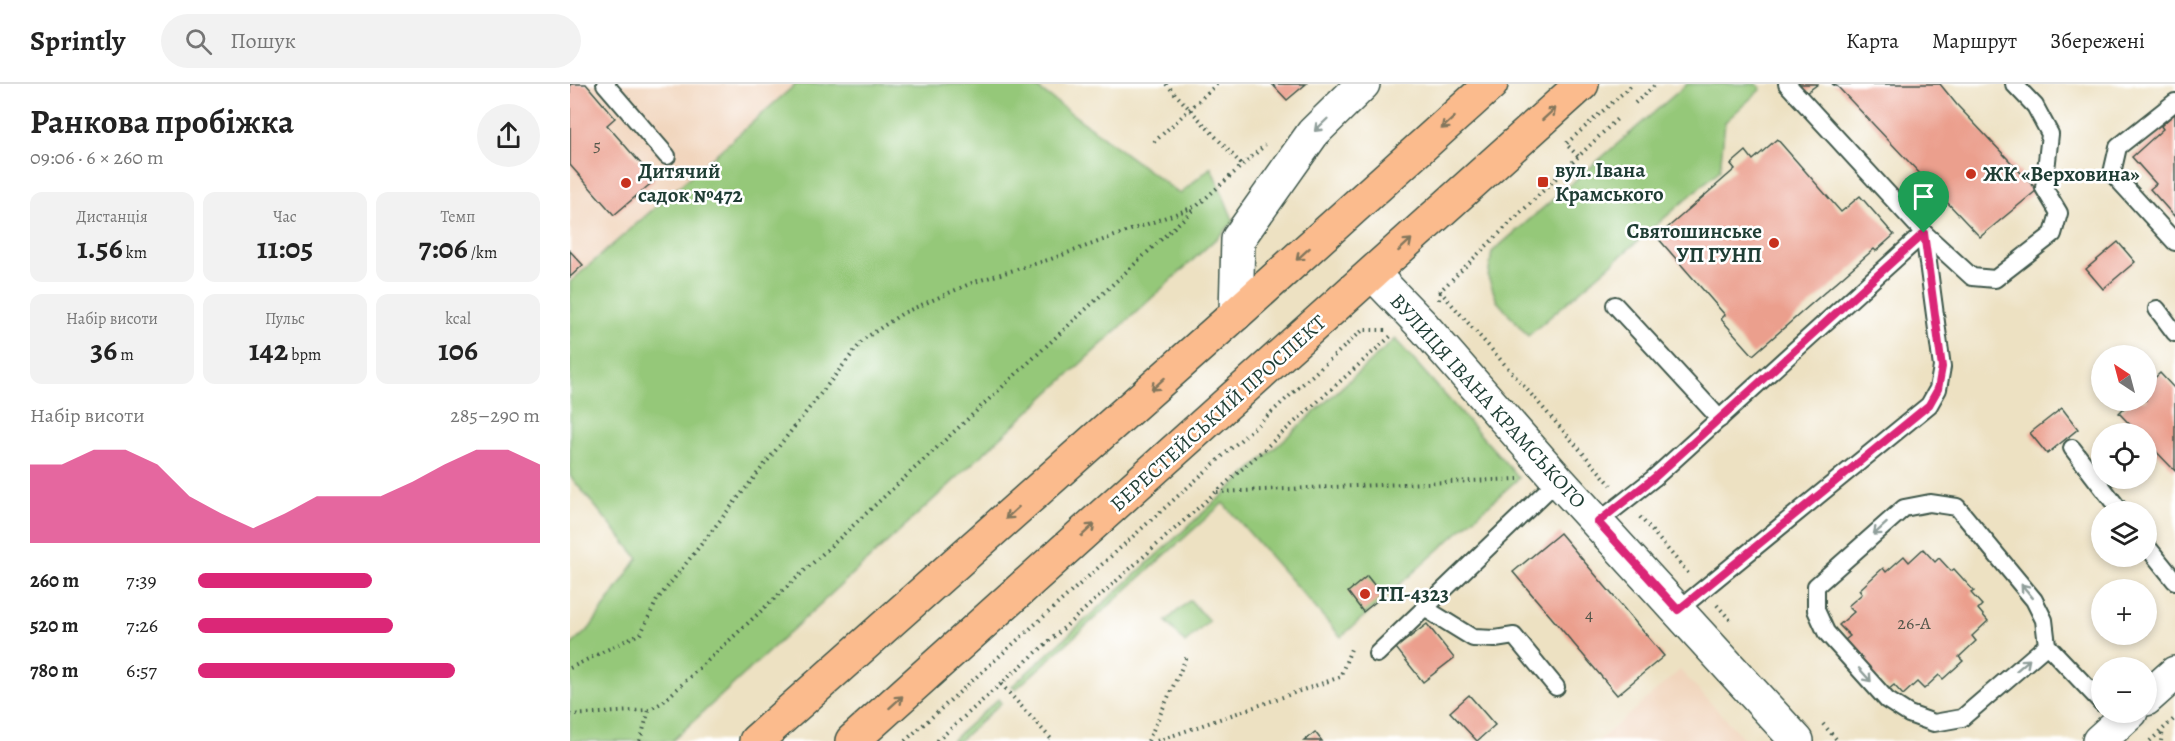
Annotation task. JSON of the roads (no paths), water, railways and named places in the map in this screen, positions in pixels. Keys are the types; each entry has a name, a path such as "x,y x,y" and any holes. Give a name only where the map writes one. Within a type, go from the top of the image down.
{"main road":[{"path":"756,741 1491,84"},
{"name":"БЕРЕСТЕЙСЬКИЙ ПРОСПЕКТ","path":"852,741 1582,84"}],"street":[{"path":"1236,314 1238,239 1312,134 1363,84"},
{"name":"ВУЛИЦЯ ІВАНА КРАМСЬКОГО","path":"1373,274 1424,327 1543,479 1598,522 1797,741"},
{"path":"2157,689 2175,673"}],"lane":[{"path":"605,84 667,156"},
{"path":"1787,84 1924,233 1972,277 1995,279 2053,234 2059,213 2044,188 2050,134 2035,106 2014,84"},
{"path":"2175,102 2118,147 2112,173 2175,242"},
{"path":"1598,522 1654,478 1924,233"},
{"path":"1678,610 1929,405 1938,389 1942,367 1924,233"},
{"path":"1615,305 1720,419"},
{"path":"2157,309 2175,333"},
{"path":"2072,448 2113,501"},
{"path":"1377,654 1425,609 1543,479"},
{"path":"2047,645 1962,718 1934,723 1910,714 1887,700 1826,632 1816,610 1816,586 1904,508 1930,503 1957,507 2034,600 2044,620 2047,645 2091,694"},
{"path":"2157,559 2175,581"},
{"path":"1425,609 1473,638 1495,639 1514,636 1556,687"}],"place":[{"name":"ЖК «Верховина»","path":"1971,174"},
{"name":"вул. Івана Крамського","path":"1543,182"},
{"name":"Дитячий садок №472","path":"626,183"},
{"name":"Святошинське УП ГУНП","path":"1774,243"},
{"name":"ТП-4323","path":"1365,594"}]}
